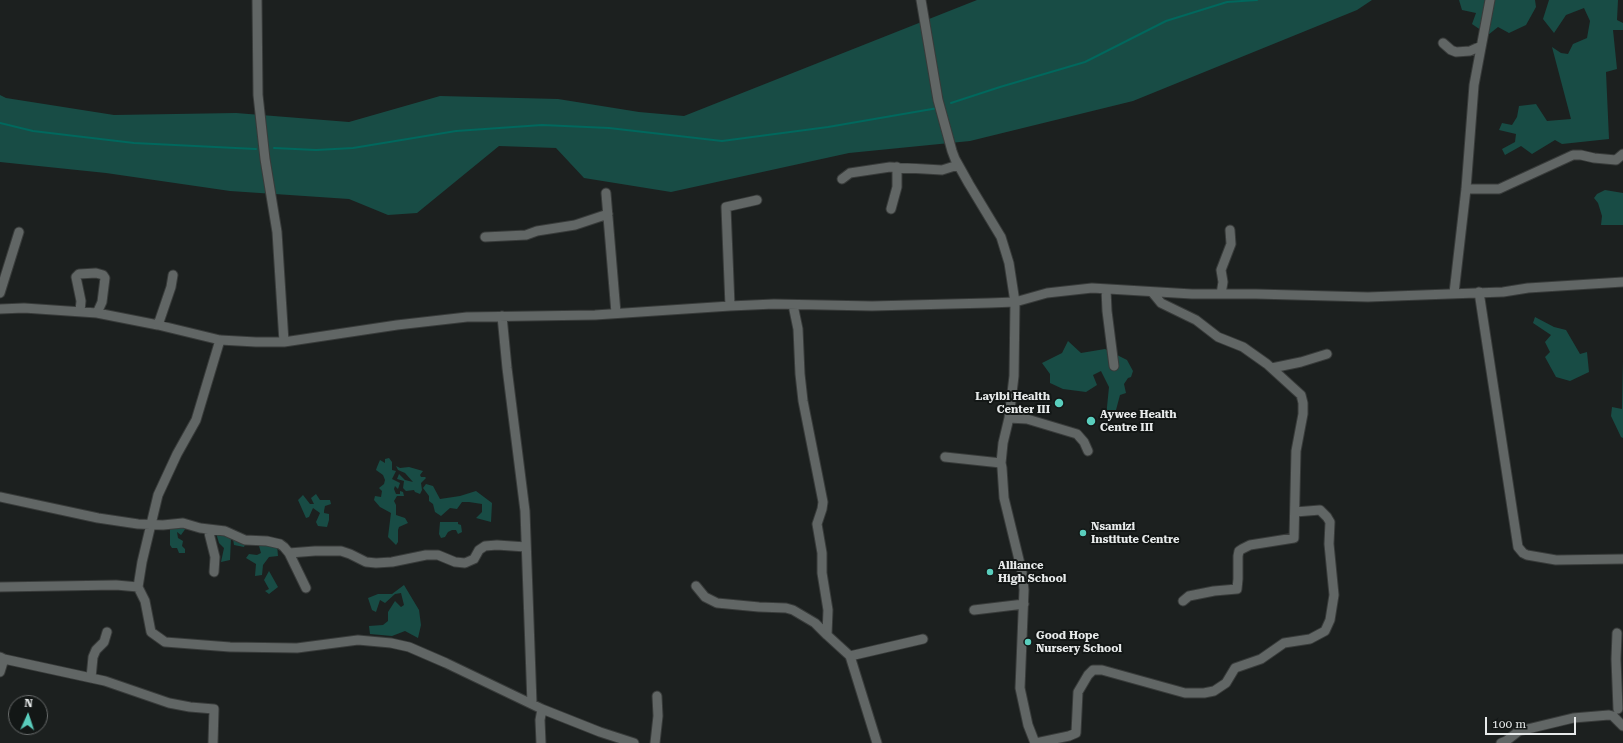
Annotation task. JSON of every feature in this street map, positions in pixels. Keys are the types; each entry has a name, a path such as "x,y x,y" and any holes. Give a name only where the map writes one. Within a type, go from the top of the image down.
{"street":[{"path":"256,0 258,94 265,160 277,232 284,342"},
{"path":"921,0 941,112 952,151 958,165 1001,237 1009,263 1015,302 1014,376 1009,418 1003,443 1001,463 1004,498 1022,572 1024,604 1020,688 1028,724 1035,743 1069,736 1076,733 1078,692 1088,675 1093,670 1102,670 1185,693 1204,693 1214,691 1226,683 1235,668 1261,659 1284,643 1310,639 1325,631 1330,620 1334,595 1329,544 1330,522 1327,516 1320,510 1295,512"},
{"path":"1454,293 1466,189 1473,91 1480,46 1490,0"},
{"path":"1443,43 1451,50 1456,52 1470,50 1480,46"},
{"path":"1466,189 1499,189 1573,155 1616,160 1623,154"},
{"path":"842,179 850,174 890,167 947,170 958,165"},
{"path":"891,209 897,187 897,168"},
{"path":"606,193 616,313"},
{"path":"730,306 726,207 757,200"},
{"path":"485,237 526,235 537,231 575,225 608,214"},
{"path":"1221,294 1223,282 1221,270 1231,244 1230,230"},
{"path":"0,293 19,232"},
{"path":"80,311 81,301 76,277 79,274 96,273 103,275 105,278 102,302 97,313"},
{"path":"158,325 170,292 173,275"},
{"path":"0,309 24,308 80,311 158,325 233,342 284,342 403,324 467,317 595,315 730,306 919,306 1015,302 1047,293 1085,289 1192,294 1281,294 1368,298 1503,292 1582,284 1623,282"},
{"path":"1106,289 1107,311 1114,366"},
{"path":"1152,292 1161,303 1192,317 1218,337 1243,347 1272,368 1301,395 1303,399 1303,414 1296,451 1294,538 1250,546 1239,551 1237,589 1214,591 1189,596 1184,602"},
{"path":"1480,292 1518,547 1527,555 1556,560 1623,559"},
{"path":"793,305 798,329 803,401 823,502 817,524 822,553 822,573 828,610 827,634"},
{"path":"502,316 525,512 527,592 530,612 532,704"},
{"path":"220,340 196,420 177,454 158,495 150,526 138,587 145,601 151,632 165,642 215,646 297,648 347,640 391,643 409,647 428,654 542,709 600,732 634,743"},
{"path":"1272,368 1301,362 1327,354"},
{"path":"1009,418 1027,419 1076,434 1084,442 1088,451"},
{"path":"945,457 1001,463"},
{"path":"0,497 98,518 150,526 183,523 208,529 225,531 245,540 267,541 280,544 289,553 306,588"},
{"path":"208,529 215,557 214,572"},
{"path":"289,553 341,551 366,562 376,563 392,562 426,555 438,556 455,562 465,563 474,559 479,550 485,546 497,545 526,547"},
{"path":"0,587 116,585 138,587"},
{"path":"696,586 705,596 717,603 786,608 793,610 815,623 850,656 877,743"},
{"path":"974,610 1024,604"},
{"path":"91,678 93,657 96,650 104,642 107,632"},
{"path":"1617,633 1616,659 1618,709"},
{"path":"850,656 923,639"},
{"path":"0,672 2,658 91,678 120,686 164,702 190,707 214,709 213,743"},
{"path":"655,743 658,716 657,696"},
{"path":"541,743 540,720 542,709"},
{"path":"1501,743 1506,742 1519,731 1573,718 1612,716 1623,726"}],"green space":[{"path":"977,0 1372,0 1357,10 1133,101 970,141 849,153 671,192 584,178 556,148 499,146 417,213 388,215 349,199 230,191 106,173 0,162 0,95 6,98 114,115 236,113 349,122 440,96 558,99 639,112 684,116"},
{"path":"1459,0 1535,0 1536,7 1526,25 1509,33 1498,27 1488,35 1472,24 1476,13 1462,10"},
{"path":"1549,0 1618,0 1617,20 1623,23 1623,30 1613,30 1617,69 1606,72 1609,139 1562,144 1555,140 1532,154 1521,146 1505,155 1502,149 1515,142 1516,134 1499,130 1502,123 1512,125 1517,117 1519,106 1536,104 1547,121 1571,119 1552,47 1561,53 1568,54 1573,44 1587,38 1590,21 1584,8 1566,15 1554,33 1543,19"},
{"path":"1605,190 1623,193 1623,225 1601,225 1602,216 1598,203 1594,198 1597,194"},
{"path":"1535,317 1554,327 1566,330 1580,354 1587,352 1589,372 1570,381 1556,377 1545,357 1550,352 1545,342 1551,335 1533,323"},
{"path":"1068,341 1081,353 1105,349 1127,360 1133,371 1131,377 1128,378 1124,384 1126,393 1120,395 1116,410 1109,418 1106,417 1109,387 1101,371 1093,375 1097,385 1086,392 1063,389 1050,383 1050,374 1042,363 1062,353"},
{"path":"1623,361 1623,438 1621,437 1611,416 1612,407 1622,409"},
{"path":"389,458 392,462 392,470 396,471 392,479 400,483 398,489 395,486 394,489 396,494 400,494 400,491 403,492 404,496 397,496 394,501 396,505 396,515 405,518 408,523 399,527 398,542 396,545 388,537 391,513 380,507 374,500 375,496 381,497 382,491 379,488 384,484 385,480 383,475 376,470 377,467 380,460 385,463 385,459"},
{"path":"396,466 400,468 409,467 423,471 420,475 421,477 426,478 421,483 422,490 420,494 414,490 406,491 403,488 404,481 397,479 399,474 405,480 413,482 405,473 398,470"},
{"path":"426,484 433,486 440,499 460,496 476,491 492,503 491,522 476,518 482,512 482,504 469,502 462,502 457,509 450,508 441,516 435,512 433,504 429,501 429,496 423,488"},
{"path":"316,494 320,500 330,500 331,504 325,506 324,511 324,513 329,514 327,527 318,526 316,522 320,513 313,508 309,517 306,518 298,500 303,495 310,504 314,504 311,498"},
{"path":"175,519 194,523 186,528 181,535 177,532 178,538 183,541 182,546 185,549 185,553 179,553 177,548 172,548 170,545 170,522"},
{"path":"440,522 458,522 458,524 461,525 462,532 458,534 456,530 452,530 448,532 445,537 441,538 439,534"},
{"path":"216,533 247,539 244,547 234,545 233,539 231,538 230,560 221,562 224,548 219,543"},
{"path":"267,541 277,545 278,556 269,557 263,565 262,575 255,576 256,564 246,558 249,554 257,555 261,553 259,546"},
{"path":"269,571 278,587 269,594 265,591 269,589 264,580"},
{"path":"404,585 419,610 421,625 418,638 405,631 392,636 370,634 369,626 383,625 388,621 388,612 395,601 401,607 404,605 401,593 395,594 385,603 380,600 376,612 372,610 368,598 378,594 392,594"}],"waterway":[{"path":"951,103 1085,62 1166,21 1227,2 1257,0"},
{"path":"274,148 316,150 353,148 456,131 542,125 609,128 722,141 828,127 938,108"},
{"path":"0,123 33,131 134,143 256,149"}],"place":[{"name":"Layibi Health Center III","path":"1059,403"},
{"name":"Aywee Health Centre III","path":"1091,421"},
{"name":"Nsamizi Institute Centre","path":"1083,533"},
{"name":"Alliance High School","path":"990,572"},
{"name":"Good Hope Nursery School","path":"1028,642"}]}
